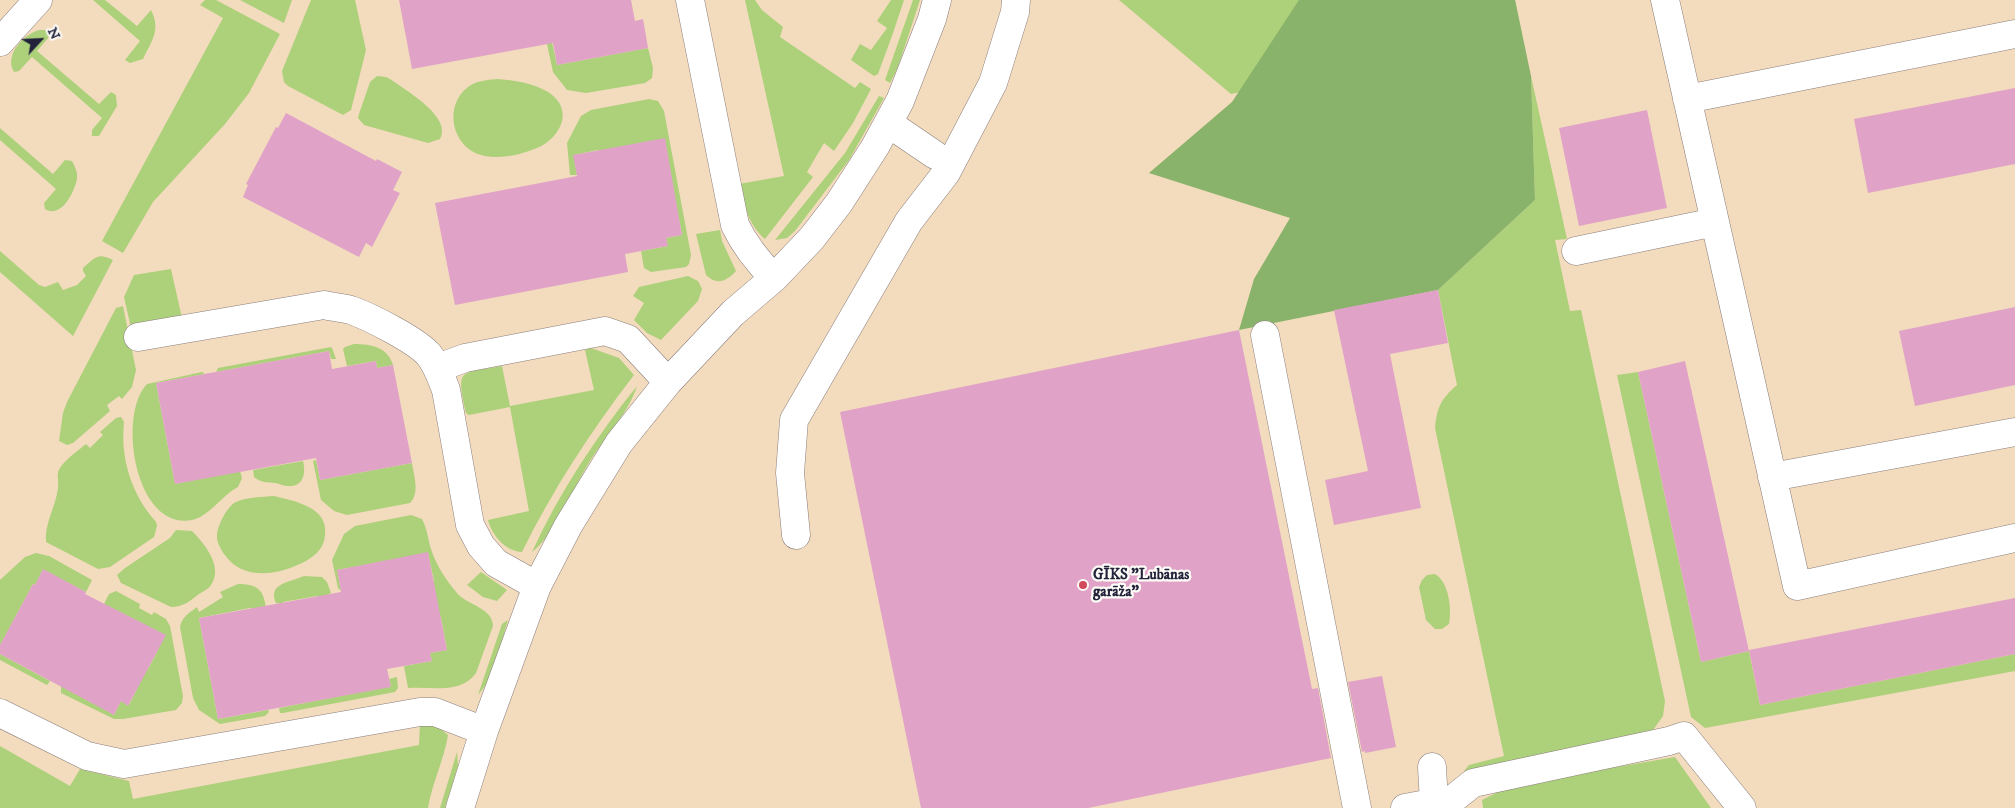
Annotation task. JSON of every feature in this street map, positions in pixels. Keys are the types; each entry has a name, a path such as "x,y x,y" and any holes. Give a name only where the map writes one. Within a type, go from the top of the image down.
{"street":[{"path":"0,42 38,0"},
{"path":"690,0 735,225 754,258 774,278"},
{"path":"460,808 484,732 537,586 568,526 619,443 668,382 733,313 774,278 812,238 839,203 900,100 938,0"},
{"path":"796,535 790,473 794,420 909,221 946,173 993,83 1015,12 1016,0"},
{"path":"1665,0 1796,586 2015,538"},
{"path":"1687,99 2015,34"},
{"path":"888,123 935,155"},
{"path":"1576,251 1715,222"},
{"path":"138,337 324,305 351,310 387,327 428,353 438,368 446,390 470,525 481,546 496,563 537,586"},
{"path":"438,368 465,358 605,331 628,339 668,382"},
{"path":"1265,335 1357,808"},
{"path":"1772,477 2015,432"},
{"path":"0,713 87,756 124,764 420,712 435,712 484,732"},
{"path":"1406,808 1444,801 1473,783 1669,741 1684,736 1742,808"},
{"path":"1432,767 1444,801"},
{"path":"1444,801 1460,768"}],"green space":[{"path":"93,0 105,0 137,26 151,10 155,29 143,59 130,63 125,60 140,41"},
{"path":"205,0 216,0 280,34 249,93 225,124 153,202 123,253 102,241 223,18 200,5"},
{"path":"240,0 292,0 284,23"},
{"path":"311,0 355,0 366,50 351,110 343,115 288,86 284,82 282,71"},
{"path":"745,0 755,0 762,10 783,27 780,37 855,88 860,82 871,89 853,123 834,151 824,143 807,172 813,177 765,239 751,221 739,184 784,176"},
{"path":"891,0 904,0 878,74 874,76 851,60 860,44 871,50 887,28 877,21"},
{"path":"913,0 920,0 898,67 890,83 885,80"},
{"path":"1119,0 1515,0 1522,34 1231,94"},
{"path":"1299,0 1515,0 1531,76 1535,200 1438,290 1239,330 1254,279 1290,218 1149,173 1232,102"},
{"path":"39,30 49,32 49,37 37,51 99,104 111,92 116,95 117,106 99,136 92,136 92,130 102,118 32,57 19,71 14,72 11,59 17,46 27,36"},
{"path":"552,42 557,65 648,48 653,68 652,78 645,83 586,93 567,90 553,72 547,44"},
{"path":"377,76 390,79 416,97 434,113 440,122 442,131 440,139 428,143 364,125 358,118 359,114 370,82"},
{"path":"1531,76 1567,239 1555,240 1570,311 1581,310 1665,701 1663,716 1651,733 1470,774 1464,771 1469,765 1504,756 1435,428 1441,404 1457,385 1438,290 1535,200"},
{"path":"497,79 517,81 536,86 548,92 556,99 563,115 562,123 553,137 537,148 517,155 502,157 481,155 471,151 463,144 454,125 453,115 460,95 474,83"},
{"path":"879,96 884,98 849,160 795,231 787,238 775,240 845,153"},
{"path":"649,99 658,101 664,111 691,255 689,264 686,267 651,272 644,268 641,251 668,246 666,238 682,235 676,204 598,150 574,155 577,175 570,175 567,143 581,116 591,110"},
{"path":"0,128 53,174 65,160 72,161 77,172 77,179 70,197 61,208 51,211 45,209 44,203 56,189 0,140"},
{"path":"720,230 722,241 736,271 725,280 718,281 706,275 696,234"},
{"path":"0,251 39,285 45,287 58,282 63,290 77,285 86,276 83,268 96,257 103,256 113,260 73,336 0,272"},
{"path":"171,269 182,318 131,328 124,297 134,275"},
{"path":"688,276 698,281 702,289 698,301 661,340 647,333 634,320 644,303 633,296 639,287"},
{"path":"123,306 136,370 132,387 122,399 119,396 107,405 110,411 73,443 67,445 59,441 63,413 67,402 116,308"},
{"path":"354,344 372,346 383,350 391,359 393,365 377,368 376,361 347,366 343,349"},
{"path":"331,347 336,359 331,359 329,351 216,372 218,368"},
{"path":"591,348 619,358 634,375 574,461 522,552 510,549 496,536 488,520 529,511 510,407 469,415 466,413 461,387 464,375 477,370 502,366 510,406 594,390 585,350"},
{"path":"202,372 205,374 156,383 175,484 240,471 242,478 238,487 205,514 192,520 172,519 157,508 145,490 137,468 133,444 133,420 138,399 147,384"},
{"path":"1638,372 1701,662 1749,651 1760,705 2015,654 2015,671 1705,728 1691,717 1617,375"},
{"path":"637,386 628,406 590,461 549,534 532,552 554,508 579,466"},
{"path":"121,417 124,422 124,449 130,476 140,500 157,526 154,537 110,567 98,569 46,542 47,528 57,495 58,472 60,468 86,444 90,448 103,435 100,432 116,418"},
{"path":"316,460 320,480 412,463 416,484 415,494 410,503 347,515 334,511 321,500 313,461"},
{"path":"303,461 303,478 301,482 293,486 264,482 254,477 253,470"},
{"path":"274,496 300,503 316,512 322,518 325,525 323,544 317,553 306,561 285,570 262,573 241,569 232,563 219,545 217,533 222,519 236,502 250,498"},
{"path":"411,515 422,519 436,561 453,588 461,597 489,615 492,620 493,626 476,673 469,680 454,687 408,688 404,666 432,661 430,653 447,650 441,618 425,583 434,581 428,553 337,570 341,591 338,588 332,560 344,534 355,526"},
{"path":"176,530 192,531 207,549 214,563 215,571 209,588 186,603 171,607 121,583 117,575 170,538"},
{"path":"36,553 49,556 92,580 86,592 43,570 35,585 33,584 3,640 0,650 0,580 25,557"},
{"path":"481,572 507,590 497,601 483,597 467,585"},
{"path":"1435,574 1444,583 1450,604 1449,624 1442,629 1435,629 1426,620 1419,587 1427,575"},
{"path":"304,576 322,577 327,582 331,593 324,597 319,606 317,596 283,602 283,604 276,603 274,596 277,587"},
{"path":"238,584 246,584 260,591 265,600 267,614 250,608 199,618 218,719 268,710 269,712 265,716 220,724 199,710 193,698 180,627 184,618 191,611 197,607 199,612 223,597 220,592"},
{"path":"116,591 140,604 139,608 152,615 154,612 166,619 170,626 183,696 182,703 176,710 114,719 61,693 61,683 114,715 121,701 129,705 137,689 131,685 142,666 148,669 157,652 159,632 104,604 109,594"},
{"path":"508,620 493,670 478,695 502,624"},
{"path":"0,654 50,681 47,685 0,660"},
{"path":"397,677 398,688 395,692 280,713 279,708 391,686 389,679"},
{"path":"420,722 435,725 448,735 428,808 0,808 0,746 70,786 80,769 129,781 133,799 419,745"},
{"path":"457,752 458,766 445,808 440,808"},
{"path":"1675,757 1711,808 1483,808 1482,800 1512,785"}],"building":[{"path":"399,0 631,0 635,21 643,19 648,48 557,65 553,43 412,69"},
{"path":"2015,88 2015,164 1868,193 1854,119"},
{"path":"1647,110 1667,208 1579,226 1559,128"},
{"path":"286,113 376,161 377,159 402,172 393,190 400,193 372,247 366,243 359,257 243,197 248,185 246,184 276,127 278,128"},
{"path":"665,138 682,235 666,238 668,246 625,254 628,272 455,305 435,203 577,176 573,155"},
{"path":"1438,290 1448,343 1390,354 1421,508 1334,525 1325,480 1368,471 1334,310"},
{"path":"2015,307 2015,385 1915,406 1899,331"},
{"name":"GĪKS \"Lubānas garāža\"","path":"1239,330 1312,689 1318,688 1331,758 1088,808 921,808 840,412"},
{"path":"329,351 332,369 376,361 377,368 393,365 412,463 320,480 316,458 175,484 156,383"},
{"path":"1685,361 1749,651 1701,662 1638,372"},
{"path":"428,552 447,650 430,653 432,661 387,669 391,687 218,719 199,618 341,592 337,570"},
{"path":"43,569 86,592 85,594 166,635 128,706 121,701 114,715 0,654 0,645"},
{"path":"2015,598 2015,654 1760,705 1749,650"},
{"path":"1382,676 1396,747 1365,753 1365,751 1362,752 1348,682"}],"place":[{"name":"GĪKS \"Lubānas garāža\"","path":"1083,585"}]}
